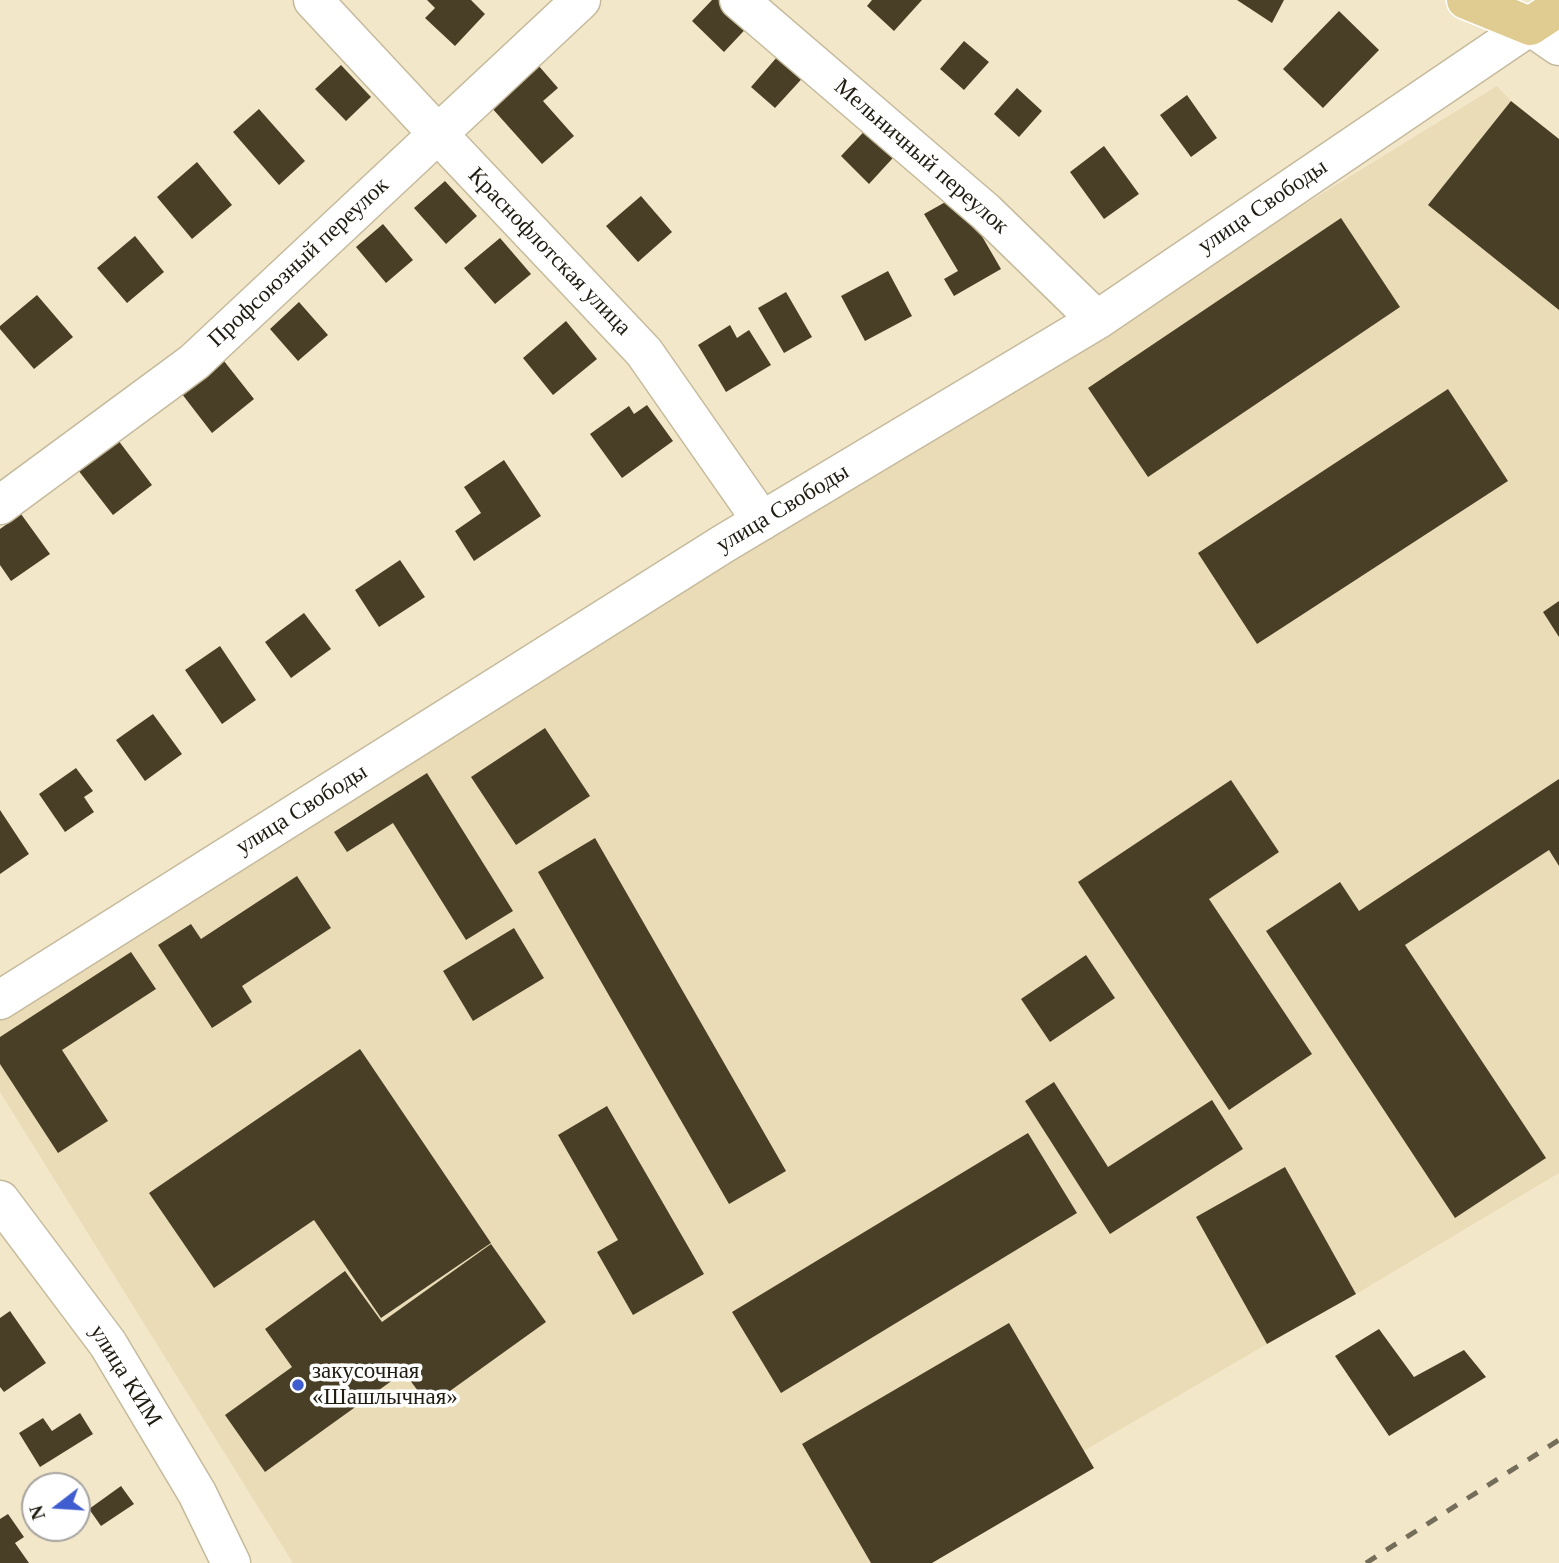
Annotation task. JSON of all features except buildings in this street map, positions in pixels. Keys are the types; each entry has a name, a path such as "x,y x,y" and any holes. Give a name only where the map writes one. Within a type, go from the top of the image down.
{"main road":[{"path":"1466,0 1549,27"}],"street":[{"name":"Краснофлотская улица","path":"313,0 436,134 644,352 762,521"},
{"name":"Профсоюзный переулок","path":"0,505 194,362 581,0"},
{"name":"Мельничный переулок","path":"739,0 986,212 1097,320"},
{"name":"улица Свободы","path":"0,1000 711,551 1097,320 1549,27"},
{"name":"улица КИМ","path":"0,1200 108,1344 197,1493 231,1563"}],"shaded area":[{"path":"1497,86 1511,101 1559,139 1559,1173 1356,1294 891,1563 293,1563 0,1092 0,1007"}],"railway":[{"path":"1366,1563 1559,1440"}],"place":[{"name":"закусочная «Шашлычная»","path":"298,1385"}]}
